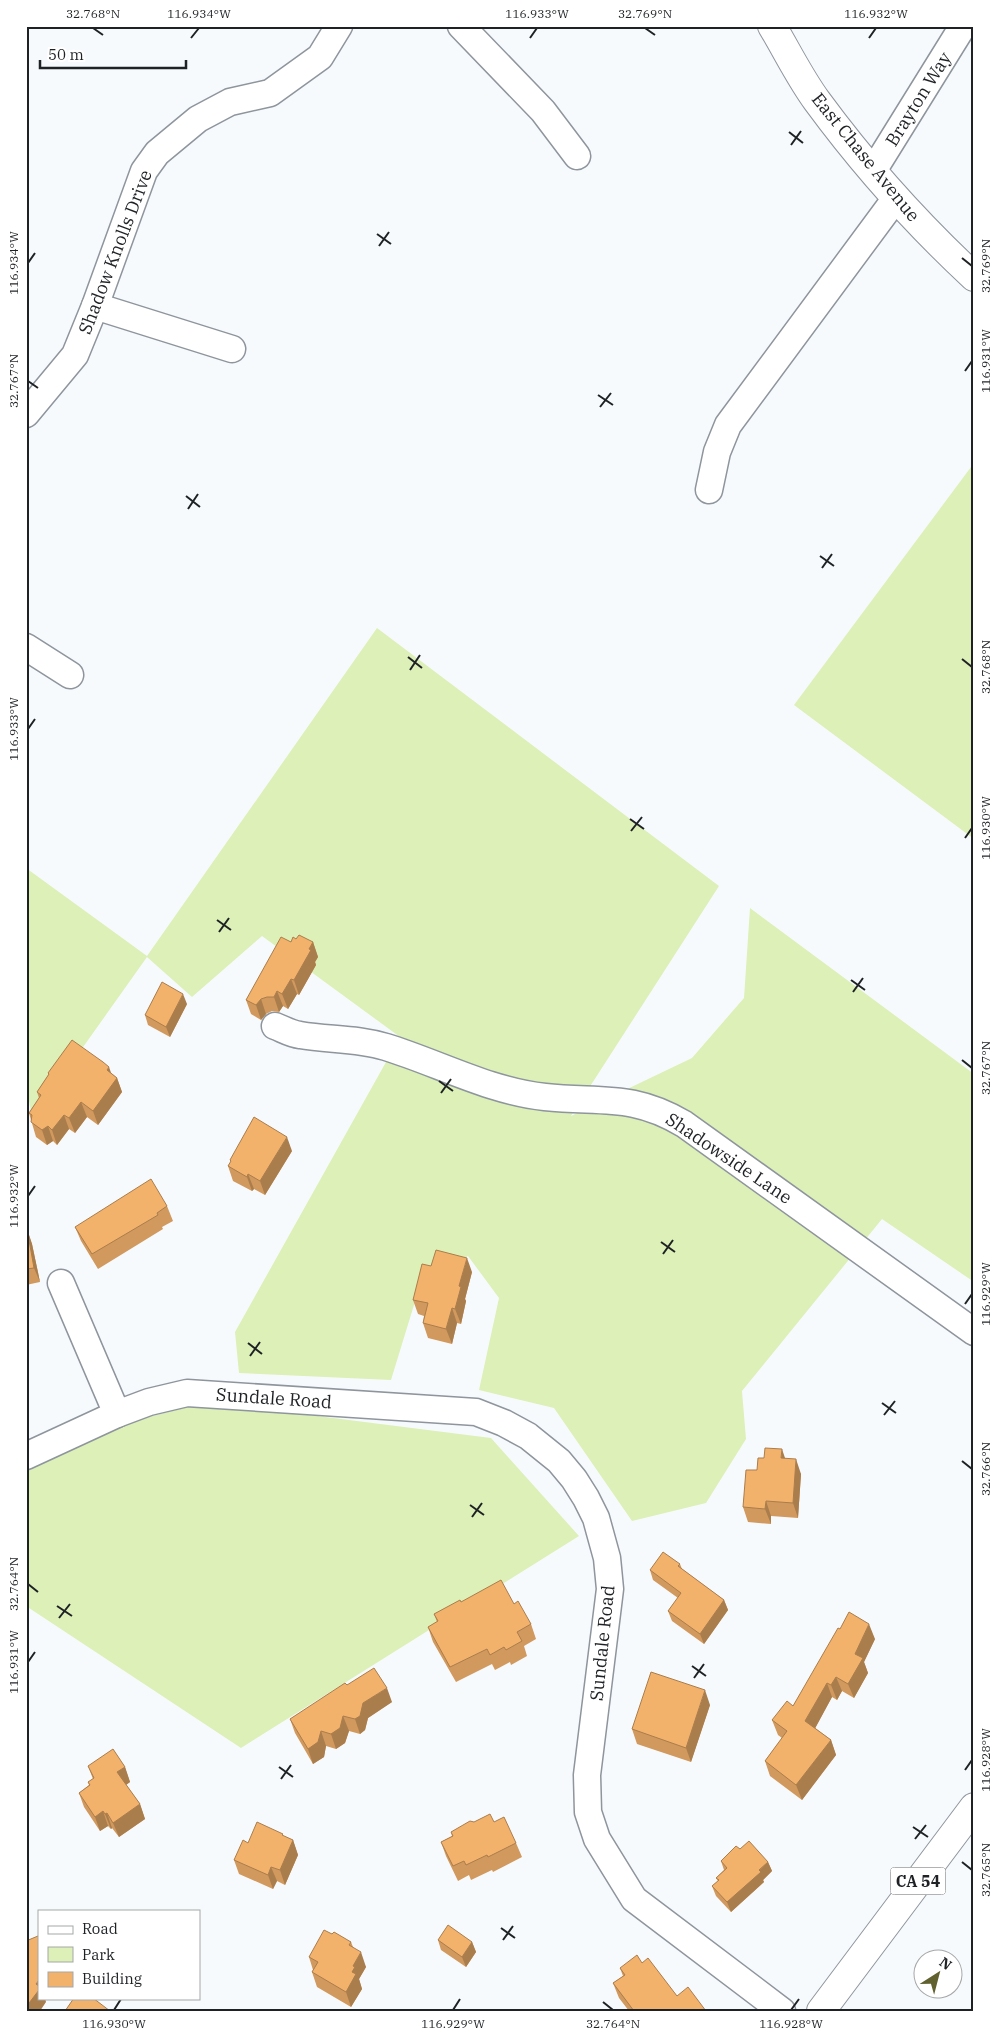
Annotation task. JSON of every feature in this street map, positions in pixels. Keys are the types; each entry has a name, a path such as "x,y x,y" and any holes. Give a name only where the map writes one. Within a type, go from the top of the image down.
{"main road":[{"name":"East Chase Avenue","path":"772,26 816,100 873,172 974,277"},
{"name":"CA 54","path":"821,2011 974,1806"}],"street":[{"name":"Shadow Knolls Drive","path":"26,414 75,355 95,306 144,171 157,153 198,119 230,102 270,93 320,57 339,26"},
{"path":"461,26 543,111 577,156"},
{"name":"Brayton Way","path":"873,172 963,26"},
{"path":"709,490 717,452 728,425 896,198"},
{"path":"95,306 232,349"},
{"path":"26,647 70,675"},
{"name":"Shadowside Lane","path":"275,1026 298,1035 355,1040 385,1046 498,1087 544,1097 624,1101 668,1114 974,1332"},
{"path":"61,1283 117,1414"},
{"name":"Sundale Road","path":"26,1456 117,1414 149,1402 187,1393 476,1412 504,1423 528,1436 559,1461 574,1479 596,1518 607,1558 610,1589 587,1775 588,1812 597,1839 634,1899 782,2011"}],"green space":[{"path":"974,463 974,839 794,705"},
{"path":"377,628 719,886 571,1116 692,1058 744,998 750,908 974,1074 974,1282 882,1219 742,1391 746,1439 706,1503 632,1521 554,1408 479,1390 499,1298 468,1256 421,1282 391,1380 239,1373 235,1332 400,1037 262,936 192,997 147,957 32,1119 26,1082 26,868 147,956"},
{"path":"207,1402 491,1438 579,1536 241,1748 26,1606 26,1468 91,1432"}],"building":[{"path":"299,935 313,942 309,949 311,950 294,980 291,979 282,994 277,991 274,997 261,999 256,1005 246,1000 281,937 291,942 293,937 296,939"},
{"path":"162,982 183,994 166,1027 145,1015"},
{"path":"72,1040 109,1067 107,1070 117,1078 93,1111 81,1102 69,1118 64,1115 52,1130 48,1126 42,1130 31,1122 32,1115 29,1113 41,1095 37,1092 48,1073"},
{"path":"254,1117 287,1137 260,1181 248,1174 247,1177 228,1166"},
{"path":"151,1179 167,1206 157,1213 158,1215 92,1254 75,1227"},
{"path":"26,1229 34,1268 26,1269"},
{"path":"436,1250 467,1258 455,1309 452,1308 446,1329 423,1323 428,1303 413,1300 422,1264 431,1266"},
{"path":"765,1448 782,1449 781,1458 796,1459 793,1503 766,1501 765,1509 743,1507 746,1470 757,1470 758,1458 764,1458"},
{"path":"663,1552 680,1564 678,1566 724,1600 700,1634 668,1611 681,1593 650,1570"},
{"path":"501,1580 514,1604 518,1601 531,1624 517,1632 522,1641 506,1650 504,1647 490,1655 487,1649 450,1667 428,1627 438,1621 434,1614 460,1600 461,1602"},
{"path":"849,1612 869,1624 855,1654 863,1658 848,1684 836,1677 831,1685 827,1683 805,1721 831,1740 796,1785 765,1761 787,1731 772,1720 787,1701 793,1706"},
{"path":"374,1668 387,1688 363,1703 360,1716 355,1719 343,1716 340,1728 331,1734 321,1731 318,1742 308,1749 290,1719 345,1683 347,1685"},
{"path":"651,1672 705,1690 686,1748 632,1729"},
{"path":"113,1749 125,1767 117,1772 140,1804 113,1823 107,1813 105,1814 103,1811 95,1817 79,1793 90,1785 88,1782 94,1778 88,1766"},
{"path":"490,1814 494,1822 504,1817 516,1843 488,1857 487,1855 466,1865 464,1861 453,1866 441,1842 453,1836 451,1832 470,1821 474,1822"},
{"path":"257,1822 293,1840 280,1870 271,1867 268,1875 234,1860 243,1840 248,1843"},
{"path":"749,1841 768,1862 759,1870 761,1872 727,1902 712,1886 719,1880 716,1878 727,1868 721,1861 736,1846 740,1849"},
{"path":"448,1925 472,1942 462,1957 438,1940"},
{"path":"324,1930 332,1934 334,1932 351,1942 349,1945 361,1952 353,1966 355,1967 352,1972 356,1974 346,1992 312,1972 318,1962 309,1957"},
{"path":"38,1936 38,1981 36,1984 38,1985 38,1991 26,2007 26,1941"},
{"path":"637,1955 642,1963 648,1958 677,1996 688,1987 706,2011 634,2011 613,1983 625,1975 620,1968"},
{"path":"73,2000 96,2000 110,2011 65,2011"}]}
